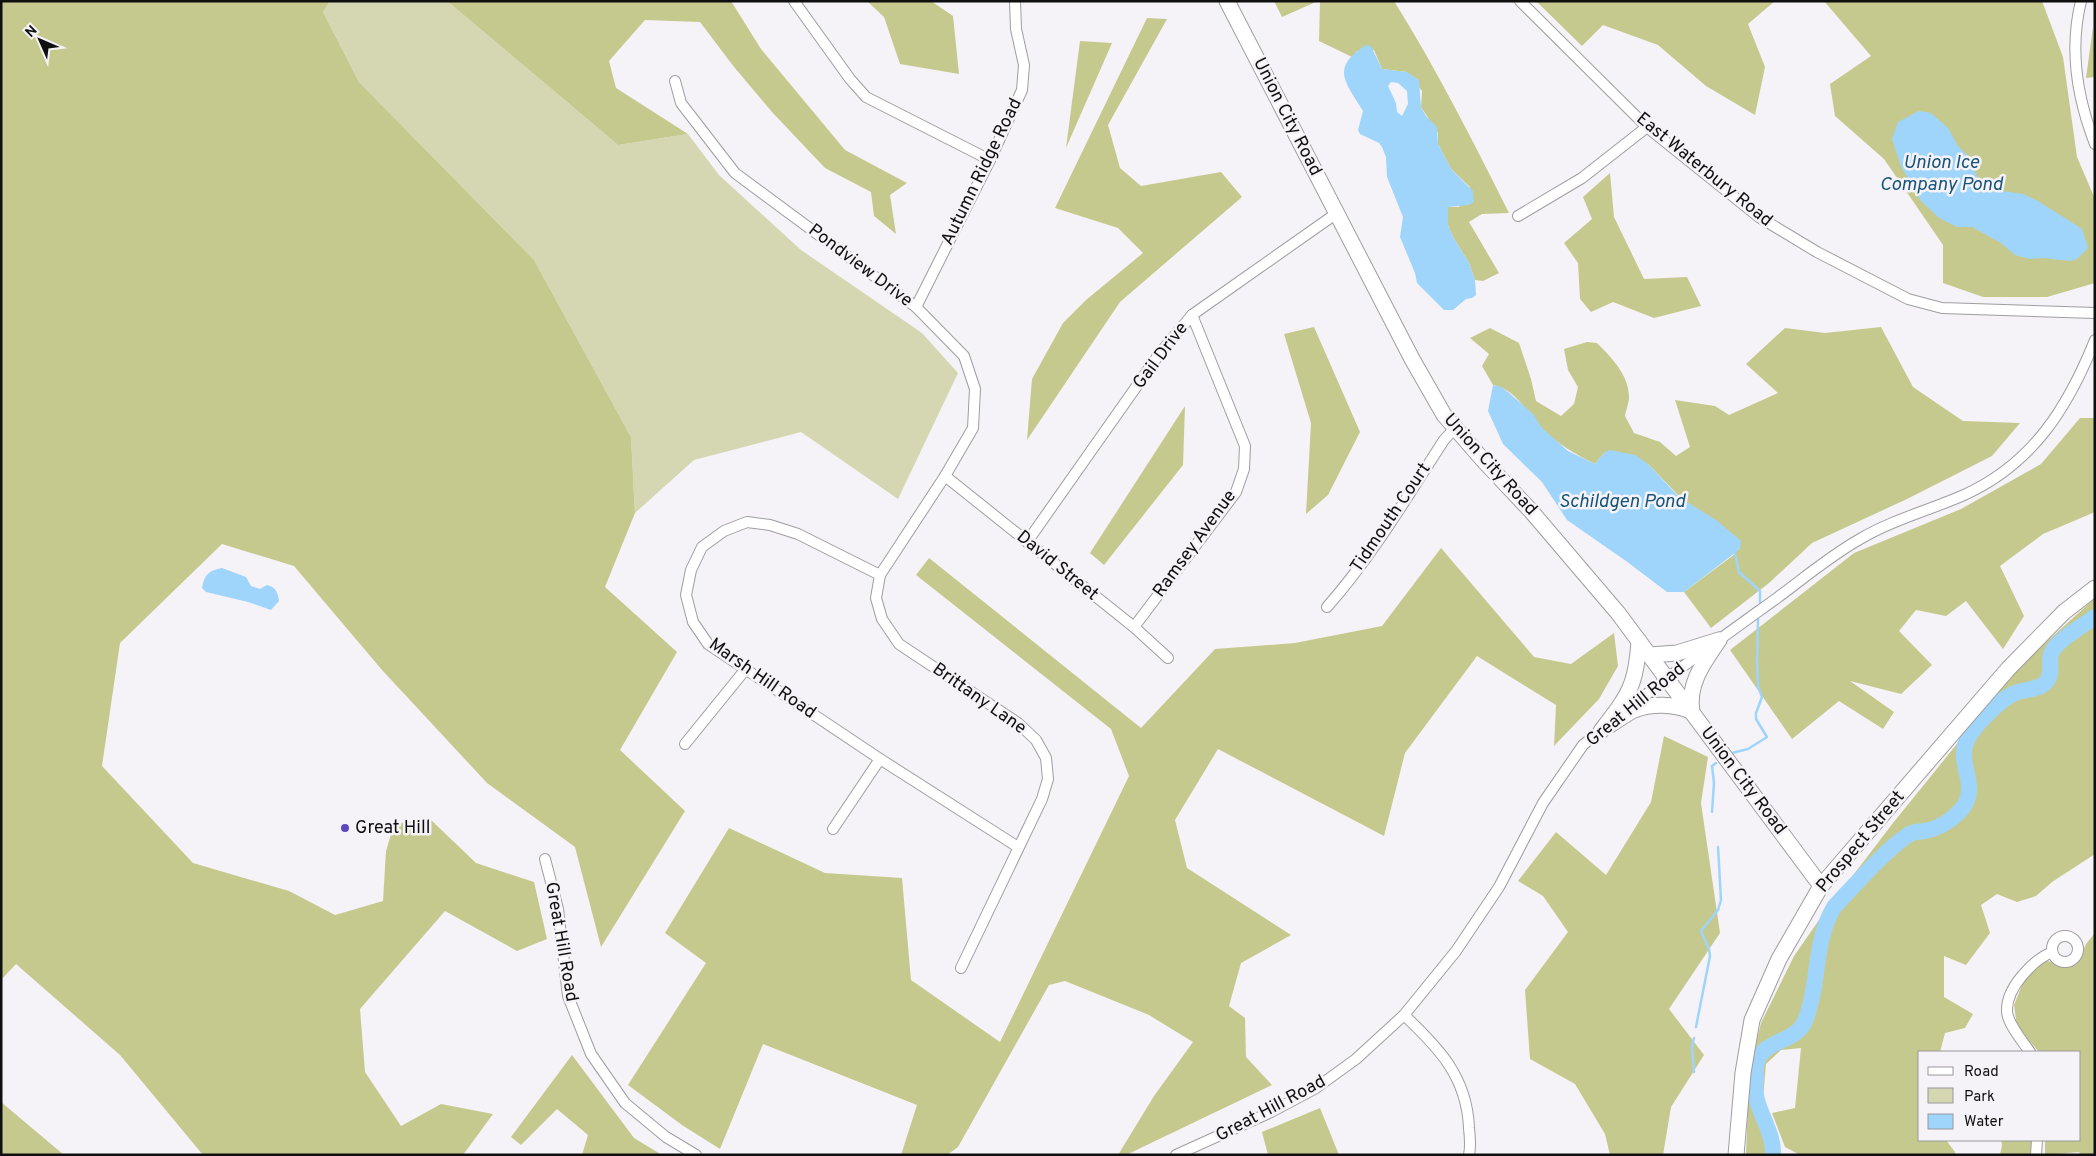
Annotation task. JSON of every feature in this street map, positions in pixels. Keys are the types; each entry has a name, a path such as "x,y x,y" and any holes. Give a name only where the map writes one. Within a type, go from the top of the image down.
{"main road":[{"name":"Union City Road","path":"1227,1 1412,359 1444,415 1585,573 1650,655 1821,886"},
{"name":"Prospect Street","path":"1736,1155 1743,1073 1752,1020 1779,959 1821,886 2008,669 2064,612 2095,588"},
{"path":"1650,655 1677,653 1719,640"},
{"path":"1692,712 1690,701 1692,687 1703,664 1719,640"},
{"path":"1600,731 1631,690 1637,664 1639,642"},
{"path":"1600,731 1634,710 1674,705 1692,712"}],"street":[{"path":"794,1 850,80 866,97 990,160"},
{"name":"Autumn Ridge Road","path":"916,307 990,160 1022,90 1024,66 1016,29 1015,1"},
{"name":"East Waterbury Road","path":"1520,1 1647,127 1759,217 1817,252 1908,298 1942,308 2095,313"},
{"path":"2081,1 2075,32 2076,79 2085,118 2095,144"},
{"name":"Pondview Drive","path":"675,81 681,103 735,173 916,307 964,356 975,389 973,428 945,476"},
{"path":"1518,216 1582,178 1647,127"},
{"name":"Gail Drive","path":"1027,542 1160,354 1192,315 1336,213"},
{"name":"Ramsey Avenue","path":"1134,627 1236,492 1244,469 1245,446 1192,315"},
{"name":"Great Hill Road","path":"1176,1155 1246,1124 1316,1088 1356,1059 1404,1016 1456,952 1498,887 1543,803 1584,745 1667,678 1861,538 1966,494 2010,467 2029,450 2058,415 2078,380 2095,340"},
{"name":"Tidmouth Court","path":"1327,607 1351,578 1396,515 1444,440 1455,428"},
{"name":"David Street","path":"945,476 1134,627 1168,658"},
{"name":"Brittany Lane","path":"945,476 880,575 876,598 882,619 899,644 1018,723 1036,740 1046,758 1048,779 1042,799 961,968"},
{"name":"Marsh Hill Road","path":"880,575 798,534 770,525 747,522 724,531 702,547 691,570 686,595 693,622 708,644 880,760 1018,847"},
{"path":"685,744 745,670"},
{"path":"833,829 880,760"},
{"name":"Great Hill Road","path":"546,859 558,909 568,996 591,1054 625,1103 666,1137 696,1155"},
{"path":"2029,1051 2015,1031 2006,1012 2012,993 2023,972 2043,956 2052,952"},
{"path":"1404,1016 1434,1044 1458,1079 1468,1115 1469,1155"},
{"path":"2036,1155 2037,1141"}],"green space":[{"path":"1,1 330,1 323,12 359,82 534,260 631,437 635,513 605,587 677,652 620,750 685,811 601,947 575,847 487,783 382,670 294,566 222,544 120,643 102,766 193,863 289,891 335,915 383,901 386,851 394,824 430,819 476,863 534,882 547,939 517,951 445,911 360,1009 365,1072 401,1126 441,1104 493,1114 463,1155 203,1155 120,1055 16,964 1,980"},
{"path":"330,1 447,1 618,145 688,134 719,175 801,250 922,333 958,373 898,499 801,432 694,460 635,513 631,437 534,260 359,82 323,12"},
{"path":"447,1 731,1 761,49 845,150 907,183 890,195 896,234 874,216 871,192 825,168 772,112 734,67 700,22 645,20 609,61 616,88 688,134 618,145"},
{"path":"867,1 931,1 953,16 959,74 900,64 884,17"},
{"path":"1274,1 1318,1 1282,17"},
{"path":"1320,1 1394,1 1440,79 1509,213 1482,214 1469,222 1499,273 1483,281 1475,280 1469,263 1453,237 1448,225 1448,207 1459,207 1470,187 1451,169 1438,144 1438,133 1421,107 1422,91 1407,72 1382,69 1374,50 1357,51 1352,57 1319,41"},
{"path":"1536,1 1775,1 1748,24 1765,67 1755,115 1706,86 1658,45 1603,25 1582,46"},
{"path":"1824,1 2042,1 2063,57 2077,157 2095,199 2095,283 2047,297 1983,297 1943,283 1943,245 1884,159 1835,116 1830,84 1871,56"},
{"path":"1147,18 1167,19 1108,125 1120,168 1141,186 1221,172 1242,197 1120,302 1027,440 1032,379 1063,323 1086,300 1143,253 1118,228 1055,208"},
{"path":"2093,27 2095,77 2086,78"},
{"path":"1080,41 1112,43 1066,148"},
{"path":"1610,173 1614,217 1644,279 1687,277 1701,306 1654,318 1613,302 1591,312 1580,299 1578,263 1564,243 1592,219 1583,197"},
{"path":"1314,327 1360,432 1328,495 1306,514 1311,423 1284,334"},
{"path":"1881,327 1913,387 1963,421 2020,423 1992,456 1907,499 1812,543 1769,583 1711,628 1684,592 1735,554 1648,464 1605,452 1595,464 1567,448 1548,434 1515,397 1501,387 1493,385 1482,366 1489,354 1470,338 1490,328 1519,343 1536,401 1561,416 1574,404 1578,387 1568,370 1564,349 1587,342 1597,343 1618,367 1626,381 1629,402 1625,416 1634,433 1660,442 1676,456 1690,447 1675,400 1715,406 1729,415 1778,393 1746,364 1785,328 1825,333"},
{"path":"1185,406 1183,465 1104,565 1090,553"},
{"path":"2080,418 2095,418 2095,512 2043,534 2000,566 2024,616 2003,649 1966,601 1946,616 1916,610 1899,631 1932,665 1901,694 1850,681 1894,712 1883,729 1839,701 1792,739 1730,650 1854,553 1961,509 2041,464"},
{"path":"1441,548 1534,657 1571,664 1614,633 1618,666 1599,699 1554,746 1556,705 1477,656 1405,753 1384,836 1218,749 1175,820 1187,868 1291,935 1241,963 1229,1006 1245,1018 1246,1057 1272,1085 1126,1155 1118,1155 1154,1096 1193,1042 1149,1015 1065,981 1049,985 958,1147 947,1155 901,1155 917,1105 763,1044 720,1149 682,1125 628,1085 706,963 665,933 729,828 825,873 902,878 911,980 1000,1042 1129,776 1111,729 916,575 929,558 1141,728 1215,649 1295,643 1382,626"},
{"path":"2095,598 2095,854 2052,882 2036,896 2017,902 1997,894 1981,905 1990,933 1966,965 1944,956 1944,997 1973,1014 1965,1028 1945,1033 1940,1051 1918,1051 1918,1141 1947,1141 1955,1152 1955,1155 1800,1155 1785,1147 1772,1113 1795,1108 1801,1048 1781,1050 1766,1064 1763,1099 1775,1155 1746,1155 1749,1074 1761,1023 1794,956 1893,823 2020,666"},
{"path":"1664,736 1708,757 1701,803 1720,933 1669,1009 1704,1055 1671,1107 1663,1155 1610,1155 1605,1134 1575,1084 1530,1059 1525,990 1568,932 1543,896 1518,881 1556,832 1606,875 1651,802"},
{"path":"2095,933 2095,1155 2080,1155 2079,1152 2045,1155 2045,1141 2081,1141 2081,1051 2038,1051 2017,1027 2014,1005 2027,973 2046,961 2076,965 2086,944"},
{"path":"572,1055 634,1138 662,1155 582,1155 588,1135 557,1109 521,1145 511,1137"},
{"path":"1,1102 64,1155 1,1155"},
{"path":"1320,1108 1339,1155 1268,1155 1262,1132"},
{"path":"2001,1141 2033,1141 2032,1155 2000,1155"}],"water":[{"path":"1366,45 1371,46 1382,69 1407,72 1419,80 1421,107 1426,116 1437,127 1438,144 1451,169 1473,191 1474,202 1469,205 1448,207 1448,225 1469,263 1475,280 1476,295 1466,299 1453,310 1444,310 1417,283 1415,273 1400,237 1403,217 1387,177 1386,157 1379,143 1360,134 1358,130 1363,111 1344,76 1344,68 1355,53","holes":["1391,82 1398,83 1407,91 1408,104 1402,116 1397,112 1396,103 1388,86"]},
{"name":"Union Ice Company Pond","path":"1919,111 1931,113 1948,128 1958,146 1968,156 1978,179 1989,189 2023,194 2038,201 2082,229 2088,248 2077,259 2070,261 2043,258 2030,259 2015,255 2001,243 1972,227 1957,227 1939,218 1920,200 1901,166 1892,139 1898,122"},
{"name":"Schildgen Pond","path":"1493,385 1501,387 1508,392 1533,414 1542,428 1568,451 1595,464 1605,452 1610,450 1635,455 1648,464 1679,497 1716,520 1741,541 1740,549 1684,592 1667,592 1567,520 1542,482 1503,444 1488,411"},
{"path":"222,568 246,577 251,586 260,589 267,585 273,587 279,601 271,610 248,602 206,592 202,588 206,576 214,570"}],"waterway":[{"path":"1735,554 1739,572 1760,591 1760,602"},
{"path":"1773,1155 1770,1134 1756,1097 1756,1064 1766,1049 1795,1033 1805,1021 1810,1007 1823,934 1827,920 1834,907 1889,850 1908,835 1940,826 1961,810 1967,801 1969,792 1964,757 1968,738 1972,732 1983,718 2005,699 2018,692 2043,685 2049,678 2050,658 2056,646 2095,617"},
{"path":"1732,753 1748,749 1767,737 1756,719 1756,713 1762,697 1758,686 1758,619"},
{"path":"1712,812 1714,783 1712,766 1716,763"},
{"path":"1696,1027 1710,956 1701,931 1718,910 1721,900 1718,847"},
{"path":"1694,1038 1692,1046 1694,1072"}],"place":[{"name":"Great Hill","path":"345,828"}]}
